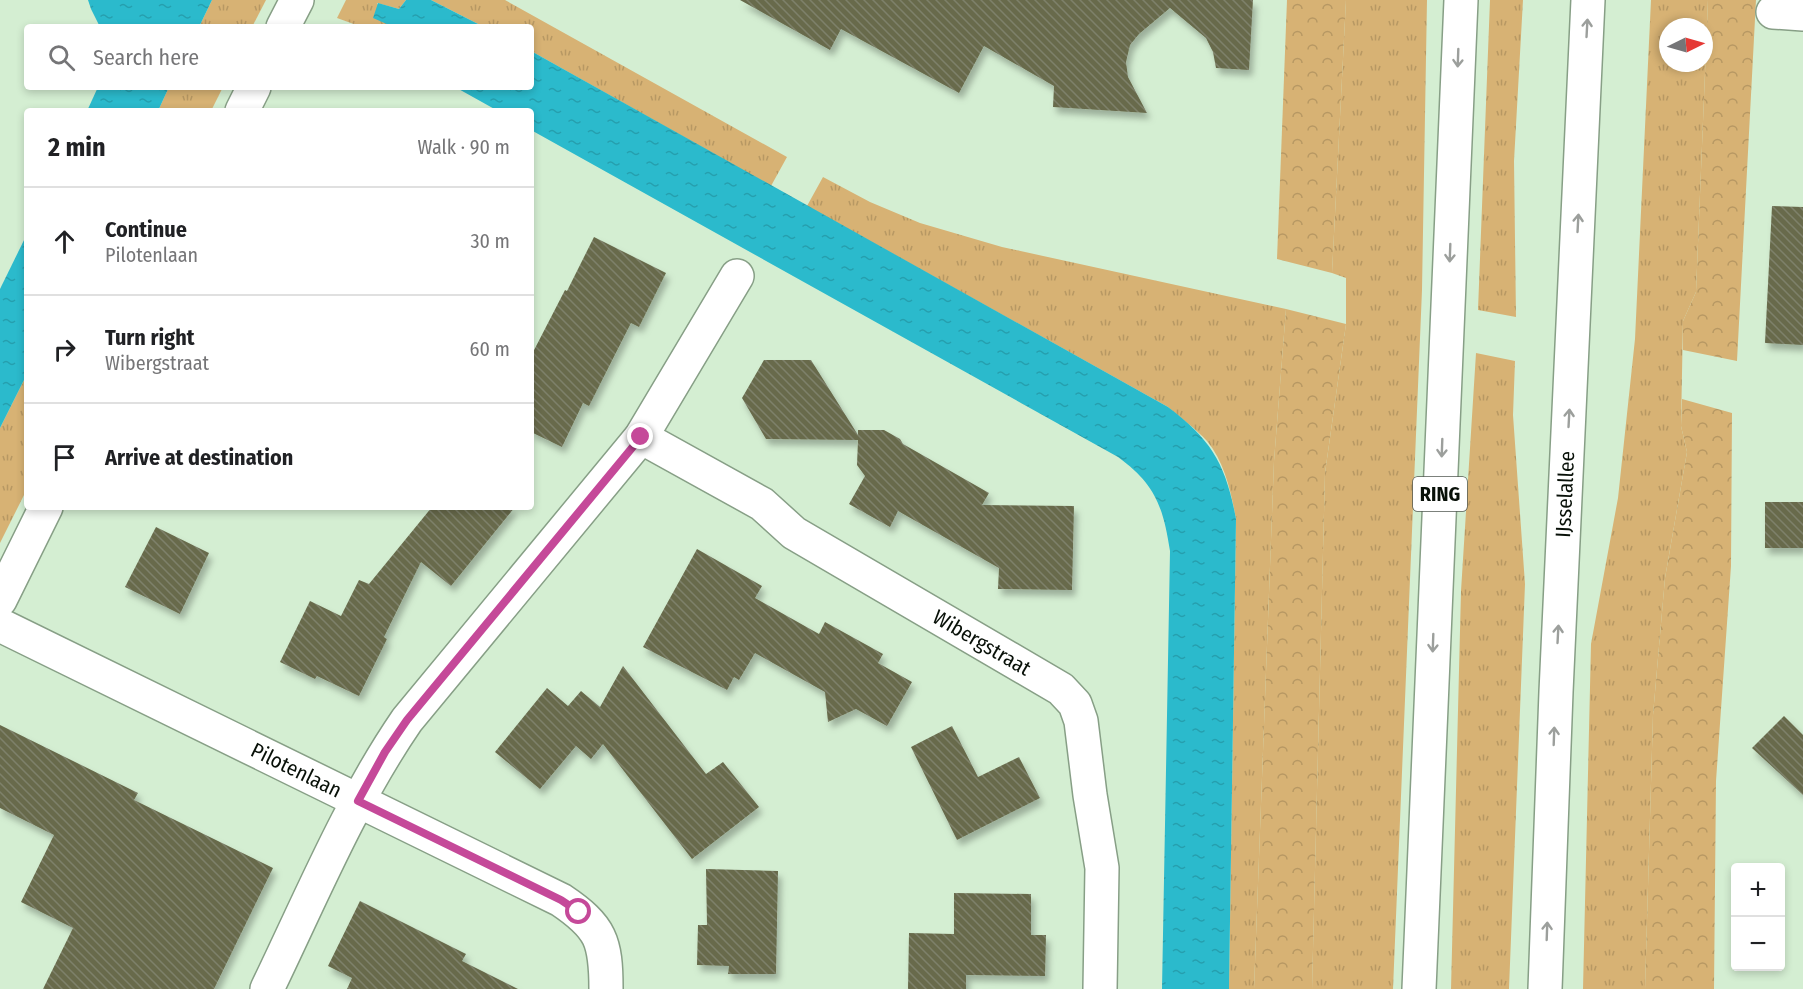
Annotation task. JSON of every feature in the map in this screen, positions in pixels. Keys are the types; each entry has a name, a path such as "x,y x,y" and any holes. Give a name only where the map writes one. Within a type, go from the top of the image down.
{"street":[{"path":"285,24 297,0"},
{"name":"RING","path":"1419,989 1461,0"},
{"name":"IJsselallee","path":"1545,989 1556,692 1588,0"},
{"path":"244,108 252,90"},
{"path":"267,989 358,801 385,752 407,720 641,437 737,276"},
{"name":"Wibergstraat","path":"641,437 762,504 794,533 1061,689 1075,704 1081,722 1102,868 1100,989"},
{"path":"0,600 45,510"},
{"name":"Pilotenlaan","path":"0,625 561,900 579,912 593,926 602,941 606,961 606,989"}],"green space":[{"path":"212,0 266,0 254,24 200,24"},
{"path":"346,0 406,0 399,9 377,3 388,24 354,24 337,18"},
{"path":"431,0 505,0 787,157 771,186 534,53 534,24 478,24"},
{"path":"1287,0 1346,0 1332,273 1277,259"},
{"path":"1346,0 1427,0 1422,290 1393,989 1312,989 1325,473 1346,324 1346,278 1332,273"},
{"path":"1490,0 1523,0 1514,161 1516,317 1478,310"},
{"path":"1651,0 1708,0 1707,18 1659,18 1659,72 1705,72 1696,292 1683,321 1681,426 1687,452 1665,578 1653,715 1645,989 1583,989 1591,644 1618,498 1635,339"},
{"path":"1708,0 1756,0 1737,361 1683,350 1683,321 1696,292 1705,72 1713,72 1713,18 1707,18"},
{"path":"168,90 222,90 212,108 159,108"},
{"path":"823,177 870,202 920,223 1002,247 1286,309 1274,461 1254,989 1229,989 1236,519 1223,468 1207,441 1168,407 807,206"},
{"path":"1286,309 1346,324 1325,473 1312,989 1254,989 1274,461"},
{"path":"1476,353 1515,361 1513,415 1525,584 1509,989 1451,989 1461,591"},
{"path":"24,380 24,495 0,543 0,428"},
{"path":"1682,399 1732,413 1731,566 1716,781 1714,989 1645,989 1653,715 1665,578 1687,452 1681,426"}],"water":[{"path":"88,0 212,0 200,24 98,24"},
{"path":"406,0 431,0 478,24 387,24 373,18 378,3 399,9"},
{"path":"534,53 1168,407 1196,431 1215,455 1222,469 1236,519 1229,989 1162,989 1170,551 1160,509 1155,497 1141,477 1118,457 534,132 534,108 493,108 460,90 534,90"},
{"path":"97,90 168,90 159,108 88,108"},
{"path":"24,240 24,380 0,428 0,289"}],"building":[{"path":"740,0 1253,0 1249,70 1216,68 1213,52 1206,38 1170,8 1139,34 1130,45 1126,62 1128,77 1147,113 1053,107 1054,86 984,46 959,93 841,29 830,50"},
{"path":"1772,206 1803,207 1803,345 1765,343"},
{"path":"594,237 666,273 639,327 631,323 589,406 583,403 562,447 534,433 534,350 565,290 567,291"},
{"path":"764,360 811,360 858,435 858,430 884,430 900,439 903,444 989,493 982,505 1074,506 1072,590 998,589 999,568 898,511 890,527 849,504 865,476 857,465 858,440 766,439 742,398"},
{"path":"1765,502 1803,502 1803,548 1765,548"},
{"path":"430,510 513,510 451,586 421,562 384,637 387,639 359,696 280,662 310,601 341,616 359,580 369,584"},
{"path":"156,527 209,553 180,614 125,587"},
{"path":"697,549 762,586 755,598 819,634 825,622 883,654 878,663 912,682 887,726 856,709 828,722 825,692 755,653 739,680 734,677 727,690 643,647"},
{"path":"623,666 706,774 723,762 759,807 692,859 603,744 591,759 576,746 540,789 495,752 547,688 568,706 581,691 600,707"},
{"path":"1784,716 1803,735 1803,795 1752,748"},
{"path":"0,725 138,793 134,800 273,868 214,989 43,989 73,928 21,902 54,835 0,808"},
{"path":"952,726 978,777 1019,757 1040,798 957,840 911,747"},
{"path":"706,869 778,871 776,974 728,974 729,966 697,965 698,925 707,925"},
{"path":"954,893 1031,894 1031,935 1046,935 1045,976 966,975 966,989 908,989 909,933 954,934"},
{"path":"360,901 466,954 462,961 518,989 347,989 352,978 328,966"}],"route":[{"path":"579,912 561,900 358,801 385,752 407,720 641,437"}]}
